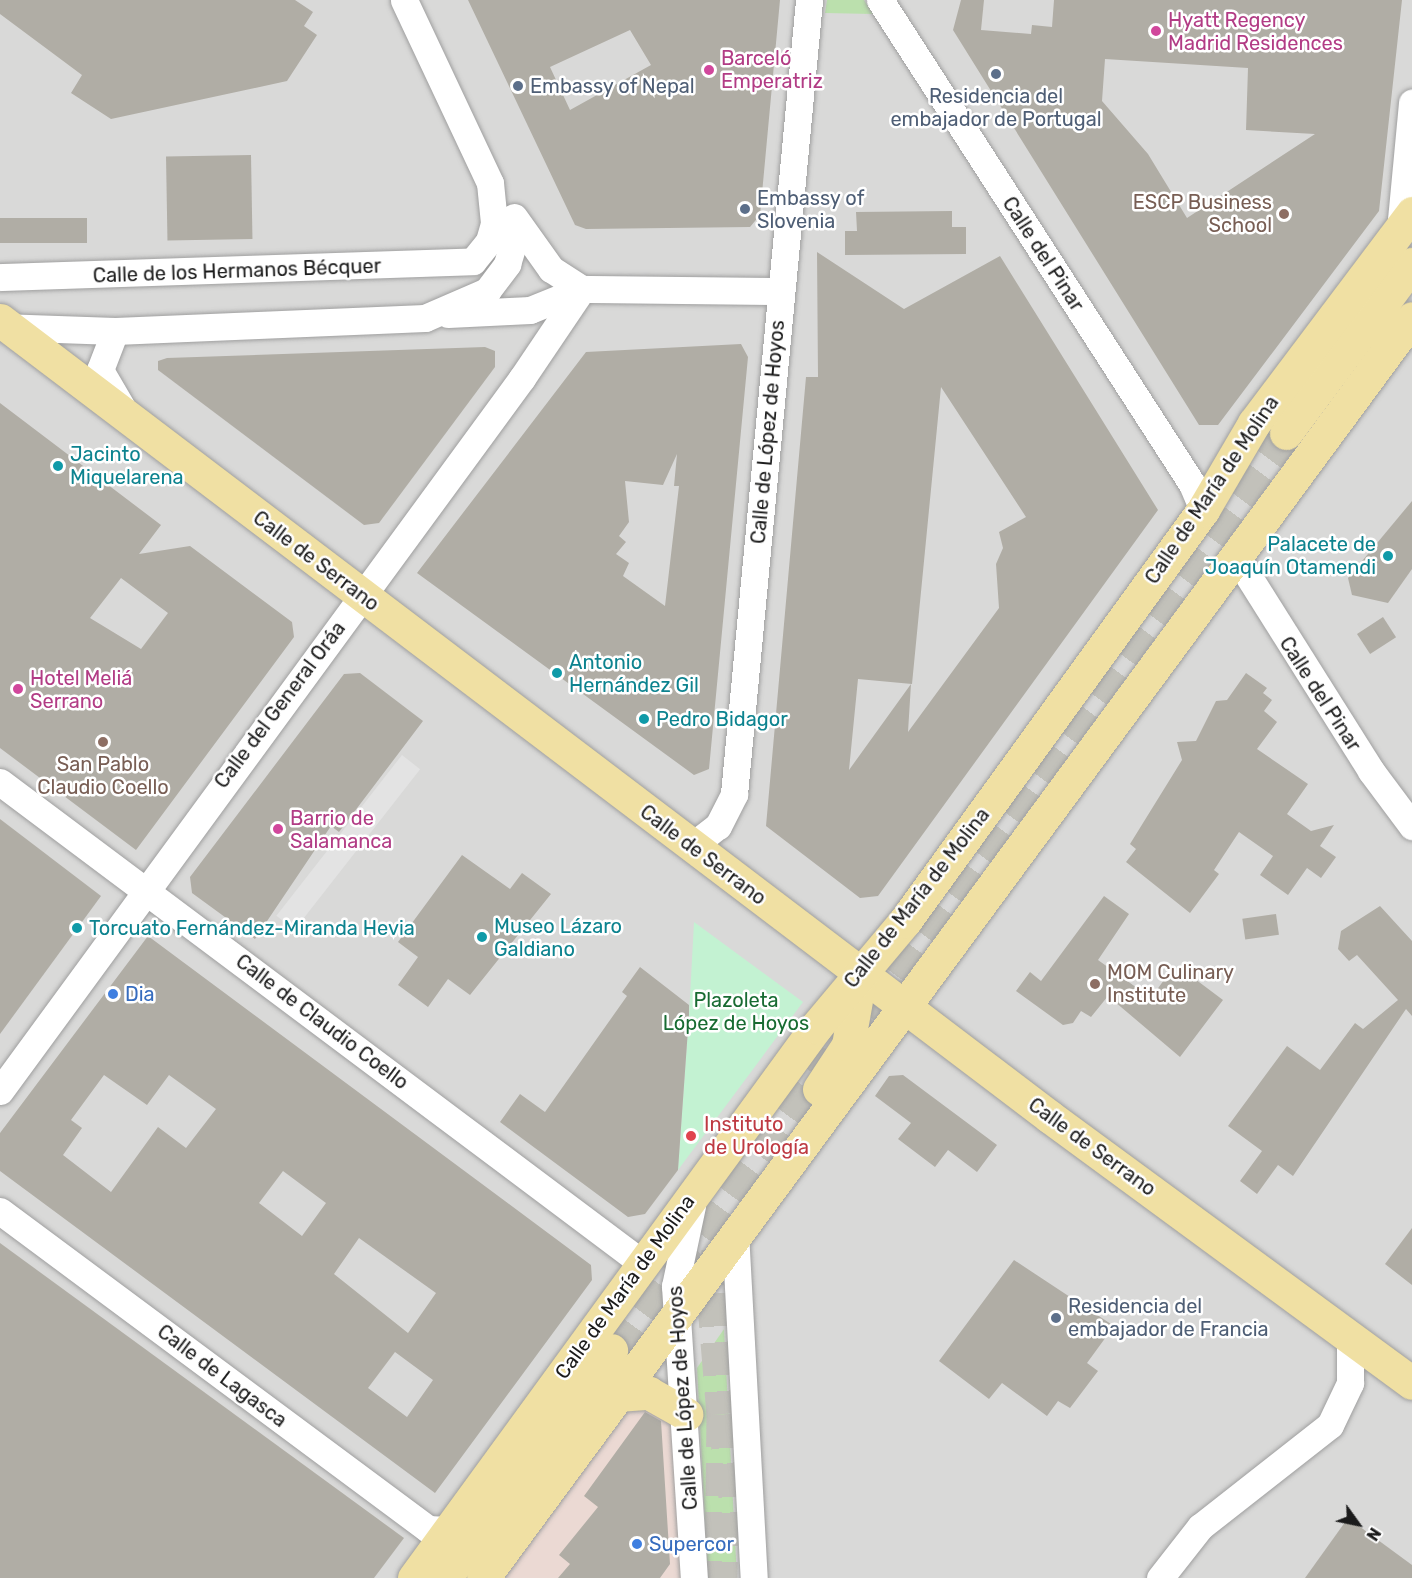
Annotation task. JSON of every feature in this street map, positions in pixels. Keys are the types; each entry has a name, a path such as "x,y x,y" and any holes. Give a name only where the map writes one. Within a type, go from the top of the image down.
{"main road":[{"name":"Calle de María de Molina","path":"414,1578 699,1185 861,973 1203,510 1254,423 1406,221"},
{"name":"Calle de María de Molina","path":"1286,433 1412,264"},
{"path":"492,1574 735,1232 907,1006 1412,318"},
{"name":"Calle de Serrano","path":"3,325 861,973 1412,1383"},
{"path":"735,1232 761,1171 848,1045 861,973"},
{"name":"Calle de María de Molina","path":"445,1578 611,1350"},
{"path":"617,1395 649,1393 686,1414"}],"street":[{"path":"404,0 490,183 518,227 551,269 582,289"},
{"name":"Calle de López de Hoyos","path":"692,846 726,817 734,794 809,0"},
{"name":"Calle del Pinar","path":"880,0 1192,484 1203,510"},
{"path":"1406,221 1412,103"},
{"name":"Calle de los Hermanos Bécquer","path":"0,277 472,261 489,241 494,223 490,183"},
{"path":"444,313 487,291 497,279 518,227"},
{"path":"3,325 115,331 444,313 462,317 531,310 582,289 781,291"},
{"name":"Calle del General Oráa","path":"0,1091 362,596 582,289"},
{"path":"115,331 101,360 102,382 134,422"},
{"name":"Calle del Pinar","path":"1237,558 1358,751 1412,826"},
{"name":"Calle de Claudio Coello","path":"0,782 642,1263"},
{"name":"Calle de López de Hoyos","path":"694,1578 686,1414 675,1317 679,1248 699,1185"},
{"name":"Calle de Lagasca","path":"0,1211 428,1529 448,1530"},
{"path":"735,1232 754,1578"},
{"path":"1160,1578 1200,1527 1330,1425 1350,1383 1350,1336"}],"shaded area":[{"path":"0,0 1412,0 1412,1578 0,1578"},
{"path":"402,755 420,769 295,930 276,916"},
{"path":"634,1400 676,1415 686,1578 498,1578"}],"green space":[{"path":"827,0 864,0 873,14 825,13"},
{"name":"Plazoleta López de Hoyos","path":"694,922 803,1002 678,1170 689,1015"},
{"path":"724,1329 737,1578 708,1578 697,1368"}],"building":[{"path":"0,0 295,0 313,12 304,26 317,35 287,81 111,119 71,93 82,75 0,14"},
{"path":"468,0 780,0 760,215 750,227 586,229 575,225","holes":["630,30 651,65 570,110 550,67"]},
{"name":"ESCP Business School","path":"961,0 984,0 981,30 1031,34 1032,25 1052,27 1054,0 1402,0 1379,211 1218,425 1199,425 953,30","holes":["1105,59 1248,68 1246,130 1315,134 1187,218 1148,154 1102,101"]},
{"path":"251,155 252,239 167,240 166,156"},
{"path":"952,211 952,227 966,227 966,254 845,255 845,231 857,231 856,212"},
{"path":"0,218 87,218 87,243 0,243"},
{"path":"817,252 904,309 1000,256 1158,510 878,896 860,898 766,826 806,377 818,377","holes":["941,387 1026,517 999,532 1003,548 996,564 999,608 908,732 911,684 849,770 858,679 912,684"]},
{"path":"741,344 748,357 709,769 694,775 417,573 586,352","holes":["677,454 674,486 679,486 665,606 623,576 629,563 616,554 626,542 619,536 629,522 625,481 663,485"]},
{"path":"485,347 495,351 495,367 379,523 364,525 158,370 158,361 167,358"},
{"path":"0,403 161,525 139,554 190,546 292,622 294,637 136,850 0,748","holes":["121,578 168,613 141,649 90,618"]},
{"name":"Palacete de Joaquín Otamendi","path":"1412,501 1412,569 1388,603 1352,595 1348,578"},
{"path":"1383,617 1396,637 1370,654 1357,634"},
{"path":"360,673 423,721 339,832 331,826 255,939 192,893 190,877 344,674"},
{"path":"1246,673 1267,688 1263,693 1272,700 1264,711 1277,722 1257,749 1308,784 1287,814 1311,831 1334,825 1320,846 1336,857 1321,878 1307,868 1288,895 1260,875 1273,856 1239,832 1214,870 1219,874 1190,913 1126,862 1136,849 1130,844 1182,760 1177,742 1196,741 1216,701 1227,700"},
{"path":"0,819 101,896 0,1034"},
{"path":"462,855 510,889 522,873 551,894 470,995 448,979 428,1007 398,985 418,957 398,942"},
{"path":"1104,896 1129,914 1098,960 1151,998 1169,973 1177,978 1183,970 1223,1000 1180,1057 1108,996 1091,1017 1081,1011 1073,1023 1063,1025 1016,991 1030,972 1041,981"},
{"path":"1380,906 1412,941 1412,1016 1406,1009 1293,1176 1278,1165 1257,1194 1240,1181 1262,1151 1228,1126 1287,1046 1320,1070 1355,1023 1363,1029 1398,1000 1357,955 1349,961 1338,949 1341,931"},
{"path":"1276,914 1279,935 1245,940 1242,919"},
{"path":"148,936 591,1265 592,1280 435,1493 0,1171 0,1133","holes":["104,1075 147,1105 169,1075 216,1109 186,1148 158,1127 111,1192 63,1155 82,1128 71,1120","283,1171 326,1203 302,1236 259,1203","359,1238 436,1293 408,1333 334,1274","395,1352 433,1380 407,1417 368,1388"]},
{"path":"640,967 689,1005 689,1015 678,1170 645,1214 628,1217 500,1122 520,1094 545,1112 627,996 622,992"},
{"path":"903,1075 997,1145 977,1172 948,1150 935,1167 898,1139 911,1123 875,1096 889,1076"},
{"path":"1412,1228 1412,1285 1385,1264"},
{"path":"0,1243 404,1538 374,1578 0,1578"},
{"path":"1014,1260 1114,1326 1087,1363 1098,1371 1070,1408 1058,1401 1047,1416 1002,1383 989,1399 939,1361"},
{"path":"645,1412 661,1421 670,1564 660,1578 558,1578 570,1564 559,1555 598,1507 584,1496"},
{"path":"1348,1518 1412,1565 1412,1578 1305,1578"}],"tunnel":[{"path":"861,1010 1286,433"},
{"path":"611,1350 830,1052"},
{"path":"718,1251 713,1293 723,1414 721,1578"},
{"path":"723,1414 742,1545"}],"place":[{"name":"Hyatt Regency Madrid Residences","path":"1156,31"},
{"name":"Barceló Emperatriz","path":"709,70"},
{"name":"Residencia del embajador de Portugal","path":"996,74"},
{"name":"Embassy of Nepal","path":"518,86"},
{"name":"Embassy of Slovenia","path":"745,209"},
{"name":"ESCP Business School","path":"1284,214"},
{"name":"Jacinto Miquelarena","path":"58,466"},
{"name":"Palacete de Joaquín Otamendi","path":"1388,556"},
{"name":"Antonio Hernández Gil","path":"557,673"},
{"name":"Hotel Meliá Serrano","path":"18,689"},
{"name":"Pedro Bidagor","path":"644,719"},
{"name":"San Pablo Claudio Coello","path":"103,742"},
{"name":"Barrio de Salamanca","path":"278,829"},
{"name":"Torcuato Fernández-Miranda Hevia","path":"77,928"},
{"name":"Museo Lázaro Galdiano","path":"482,937"},
{"name":"MOM Culinary Institute","path":"1095,984"},
{"name":"Dia","path":"113,994"},
{"name":"Instituto de Urología","path":"691,1136"},
{"name":"Residencia del embajador de Francia","path":"1056,1318"},
{"name":"Supercor","path":"637,1544"}]}
